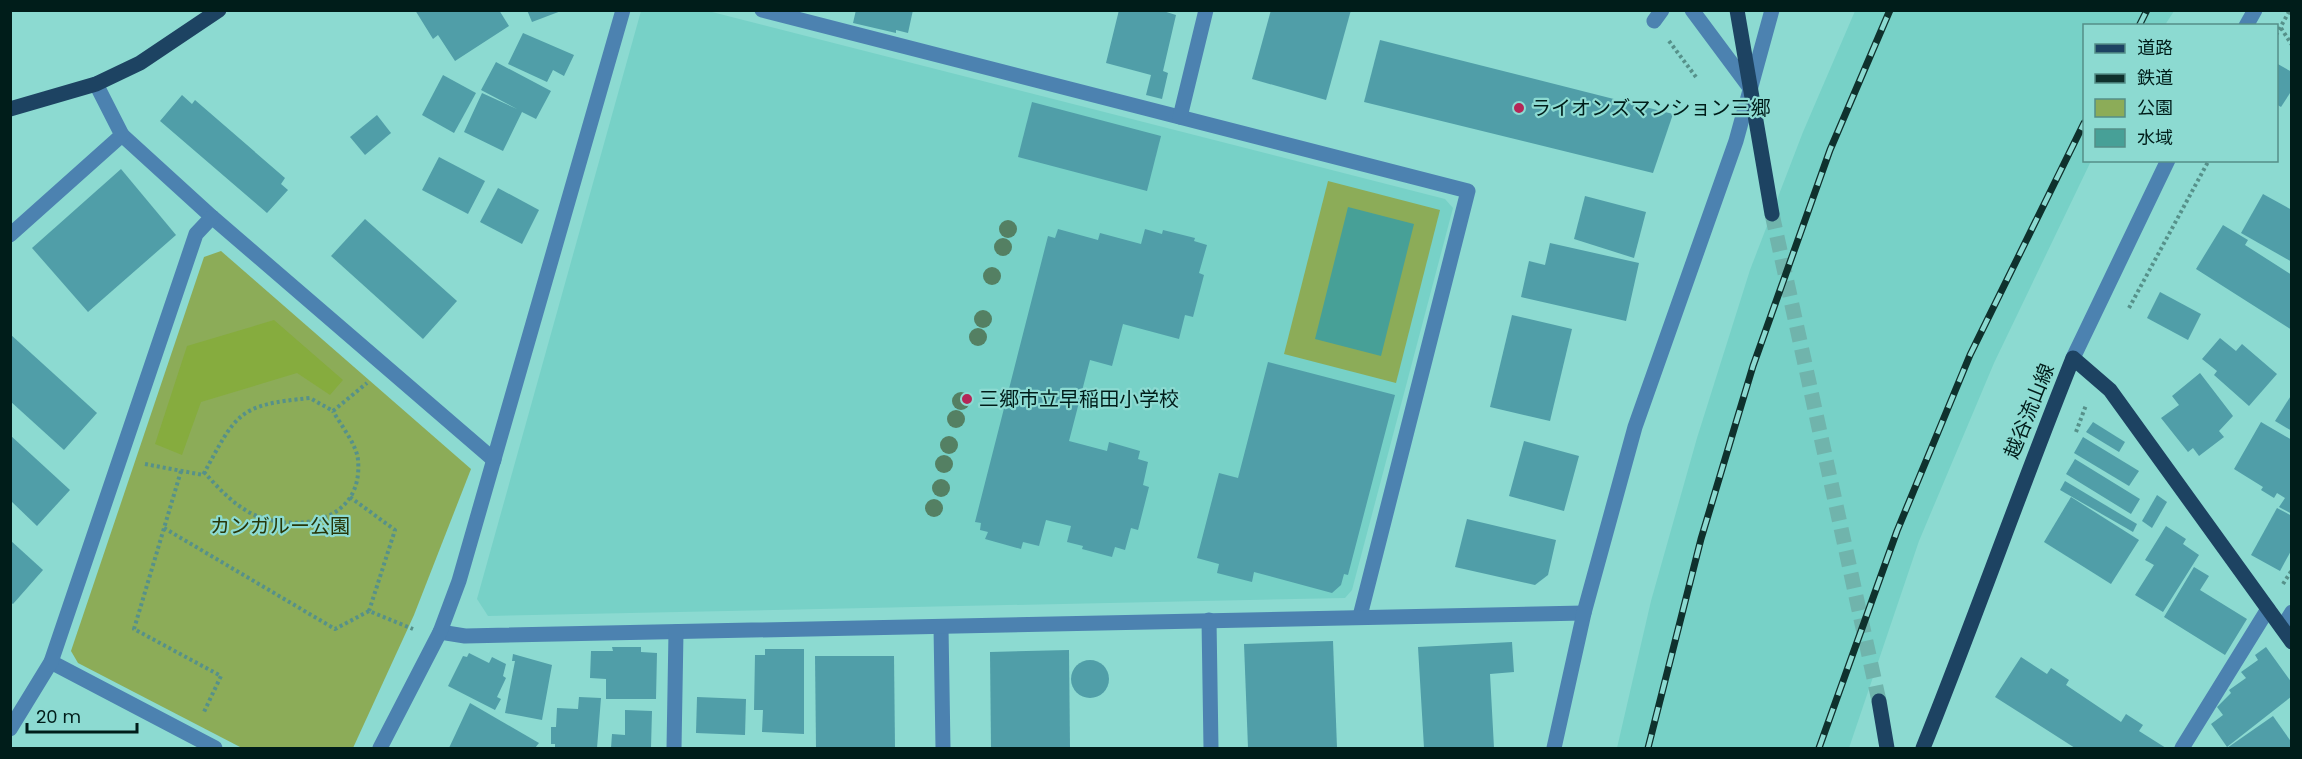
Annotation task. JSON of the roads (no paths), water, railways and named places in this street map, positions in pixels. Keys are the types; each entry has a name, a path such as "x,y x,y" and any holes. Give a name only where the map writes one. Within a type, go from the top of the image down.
{"main road":[{"path":"10,109 96,84 140,63 219,10"},
{"path":"1737,10 1772,214"},
{"name":"越谷流山線","path":"1923,748 1959,660 2013,508 2073,358 2110,390 2292,642"},
{"path":"1879,701 1887,748"}],"street":[{"path":"380,748 440,632 459,581 623,10"},
{"path":"762,10 1468,191 1360,616"},
{"path":"1180,117 1206,10"},
{"path":"1692,10 1750,88"},
{"path":"1554,748 1584,613 1635,427 1726,170 1772,10"},
{"path":"2247,24 2255,10"},
{"path":"96,84 122,135 212,217 494,460"},
{"path":"10,235 122,135"},
{"path":"2073,358 2167,162"},
{"path":"11,728 51,662 196,234 212,217"},
{"path":"2182,748 2268,609"},
{"path":"2282,628 2292,612"},
{"path":"440,632 465,636 1584,613"},
{"path":"1209,620 1211,748"},
{"path":"941,627 943,748"},
{"path":"674,748 676,632"},
{"path":"51,662 215,748"}],"water":[{"path":"1348,207 1414,224 1381,356 1315,339"}],"tunnel":[{"path":"1772,214 1879,701"}],"railway":[{"path":"1648,748 1701,539 1753,366 1830,150 1890,10"},
{"path":"2140,24 2147,10"},
{"path":"1819,748 1897,531 1970,355 2083,125"}],"place":[{"name":"ライオンズマンション三郷","path":"1519,108"},
{"name":"三郷市立早稲田小学校","path":"967,399"}],"park label":[{"name":"カンガルー公園","path":"280,526"}]}
